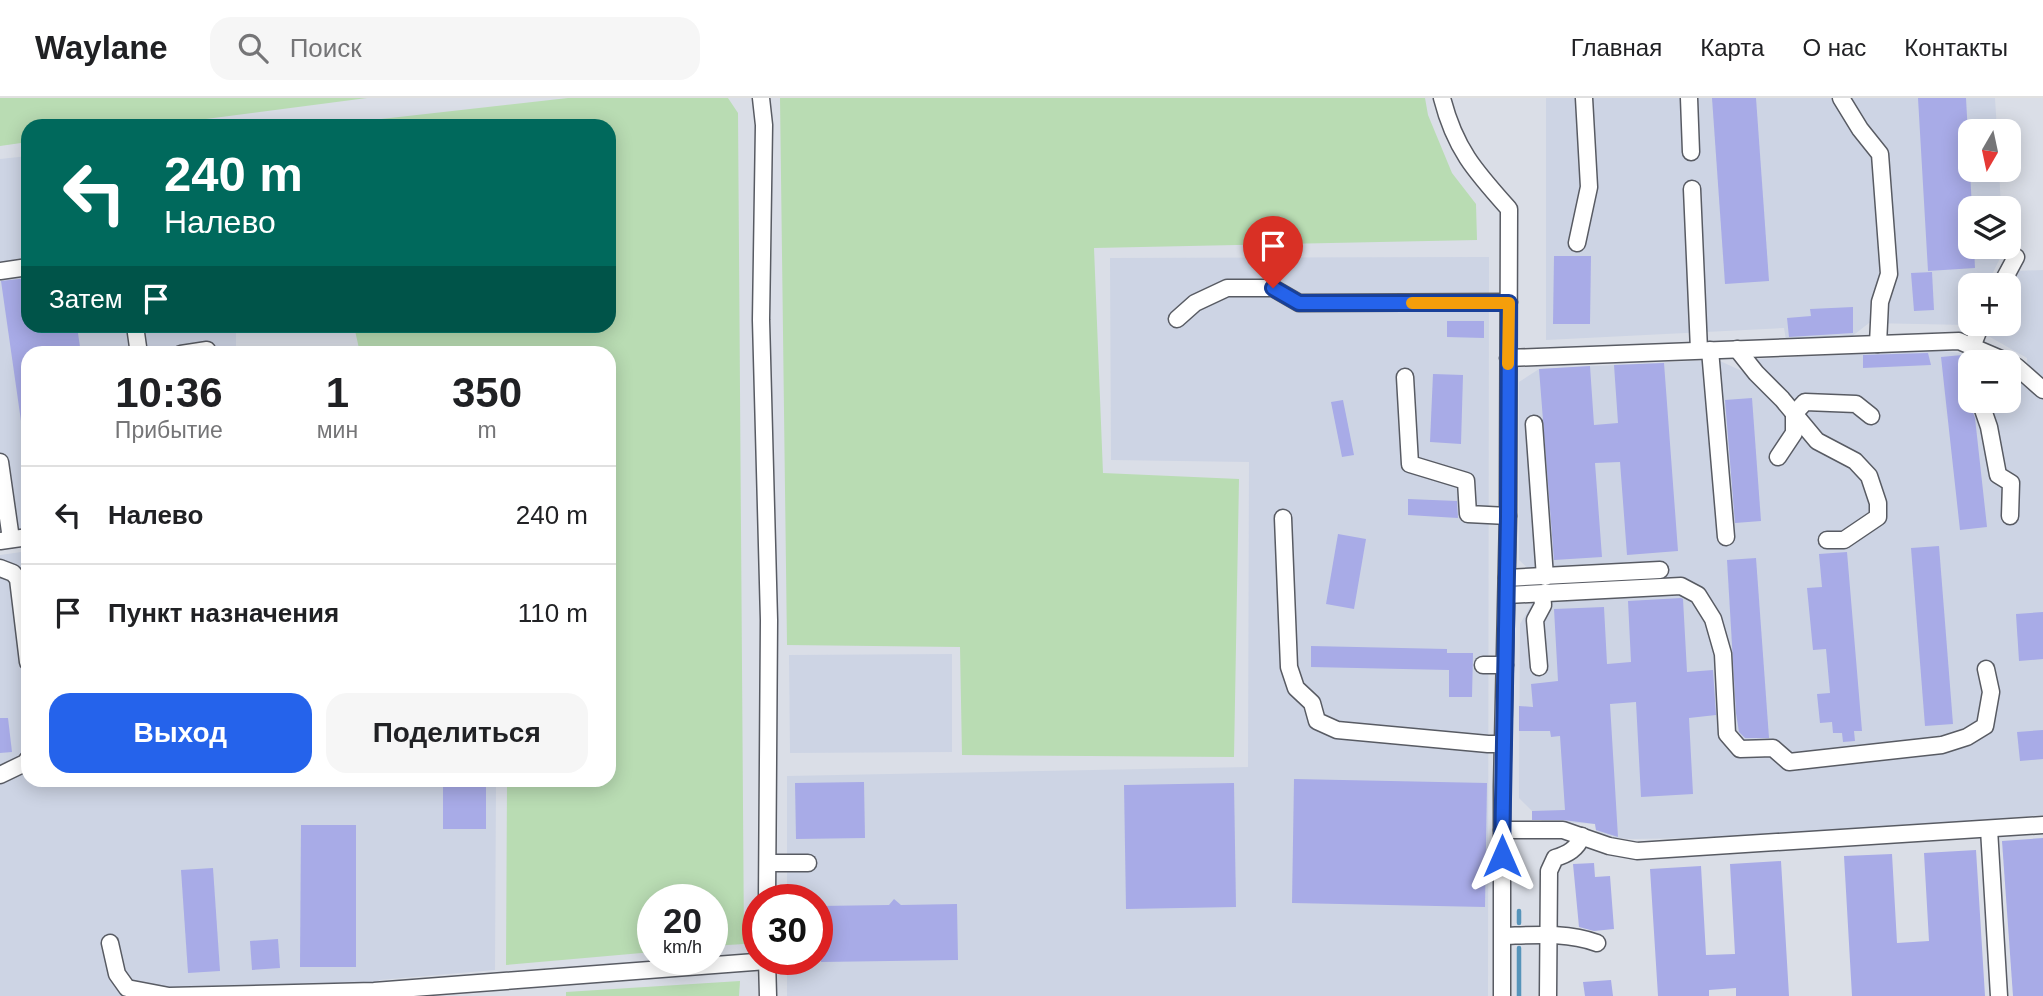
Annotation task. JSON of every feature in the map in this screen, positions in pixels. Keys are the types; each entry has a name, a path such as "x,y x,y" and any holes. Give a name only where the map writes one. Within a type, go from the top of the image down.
{"street":[{"path":"761,98 764,125 761,320 769,620 767,884"},
{"path":"1443,98 1459,147 1473,168 1509,209 1502,996"},
{"path":"1577,243 1589,187 1584,98"},
{"path":"1689,98 1691,152"},
{"path":"1841,98 1860,129 1880,154 1889,274 1880,302 1878,344"},
{"path":"1692,190 1704,350 1726,537"},
{"path":"0,271 21,268"},
{"path":"1177,319 1195,303 1227,288 1273,288 1299,303 1509,303"},
{"path":"1508,358 1959,341 1969,350"},
{"path":"1737,349 1817,441 1855,461 1869,476 1878,503 1878,517 1844,540 1827,540"},
{"path":"2021,373 2043,390"},
{"path":"1405,377 1410,464 1466,481 1468,514 1508,516"},
{"path":"1778,457 1794,433 1794,414 1805,402 1837,401 1856,404 1871,416"},
{"path":"1984,413 1998,475 2011,483 2010,516"},
{"path":"1534,424 1545,577"},
{"path":"0,462 6,540"},
{"path":"1283,518 1289,667 1296,688 1312,703 1317,721 1337,730 1503,744"},
{"path":"0,568 13,573 18,579 21,604"},
{"path":"1507,586 1545,577 1660,570"},
{"path":"1507,586 1542,594 1681,586 1698,595 1713,619 1723,654 1727,734 1740,749 1773,748 1789,762 1942,745 1967,737 1985,726 1991,692 1986,668"},
{"path":"1539,667 1535,620 1543,605 1542,594"},
{"path":"1483,665 1505,665"},
{"path":"0,775 21,765"},
{"path":"1502,830 1563,830 1609,846 1637,851 2043,825"},
{"path":"1989,829 2000,996"},
{"path":"1548,996 1549,871 1555,858 1569,853 1579,844 1582,836"},
{"path":"768,863 808,863"},
{"path":"1503,936 1549,935 1583,938 1598,943"},
{"path":"110,943 117,974 127,988 169,996 374,991 742,962"},
{"path":"767,975 768,996"}],"shaded area":[{"path":"1546,98 1995,98 1996,119 1958,119 1958,182 2000,182 2000,196 1958,196 1958,259 2000,259 1993,273 1958,273 1958,325 1869,323 1851,337 1786,340 1784,328 1546,340"},
{"path":"21,157 21,333 236,333 236,346 21,346 21,532 0,535 0,159"},
{"path":"1489,257 1488,996 787,996 787,975 833,975 833,884 787,884 787,776 1248,767 1249,462 1111,460 1110,258"},
{"path":"2043,270 2043,815 1770,837 1631,839 1597,837 1595,824 1542,821 1519,798 1520,624 1531,605 1531,571 1519,560 1519,382 1539,369 1710,360 1720,361 1744,372 1758,359 1937,350 1958,353 1958,413 2021,413 2021,382 2028,390 2027,358 2021,355 2021,350 2013,350 1988,336 2021,336 2021,273 2015,273"},
{"path":"21,552 21,787 496,787 495,970 379,980 371,996 0,996 0,555"},
{"path":"952,654 952,752 790,753 789,655"}],"green space":[{"path":"0,98 367,98 206,119 21,119 21,143 0,146"},
{"path":"568,98 728,98 738,113 742,944 728,945 728,884 637,884 637,953 506,965 507,787 616,787 616,346 358,346 356,333 616,333 616,119 381,119"},
{"path":"780,98 1425,98 1428,115 1452,173 1476,204 1477,240 1094,248 1103,473 1239,479 1234,757 962,755 960,647 787,645"},
{"path":"740,981 739,996 566,996 566,992"}],"building":[{"path":"1712,98 1756,98 1769,281 1725,284"},
{"path":"1918,98 1966,98 1967,119 1958,119 1958,182 1971,182 1971,196 1958,196 1958,259 1975,259 1975,268 1928,271"},
{"path":"1554,256 1591,256 1590,324 1553,324"},
{"path":"1932,272 1934,310 1914,311 1911,273"},
{"path":"21,279 21,333 78,333 80,346 21,346 21,421 1,281"},
{"path":"1853,307 1853,333 1789,337 1787,318 1811,316 1810,309"},
{"path":"1447,321 1484,321 1484,338 1447,337"},
{"path":"1928,353 1931,365 1863,368 1863,355"},
{"path":"1958,355 1958,413 1973,413 1975,418 1987,527 1960,530 1941,357"},
{"path":"1664,363 1678,551 1627,555 1620,462 1595,463 1602,557 1554,560 1539,369 1590,366 1594,425 1618,423 1614,365"},
{"path":"1433,374 1463,375 1461,444 1430,442"},
{"path":"1752,398 1761,521 1735,523 1725,400"},
{"path":"1343,400 1354,455 1342,457 1331,402"},
{"path":"1408,499 1457,501 1458,518 1408,515"},
{"path":"1338,534 1366,539 1354,609 1326,604"},
{"path":"1939,546 1953,724 1925,726 1911,548"},
{"path":"1847,552 1862,731 1854,731 1855,741 1843,742 1842,733 1833,733 1832,722 1820,723 1817,694 1830,693 1826,649 1813,650 1807,588 1822,587 1819,554"},
{"path":"1756,558 1769,738 1745,738 1739,732 1736,713 1727,560"},
{"path":"1681,598 1687,672 1713,670 1716,715 1689,718 1693,794 1641,797 1636,702 1610,704 1618,837 1596,830 1595,824 1532,820 1532,811 1565,810 1560,736 1551,737 1550,731 1519,731 1519,706 1533,707 1531,684 1558,681 1554,609 1604,607 1607,664 1631,662 1628,601"},
{"path":"2043,612 2043,659 2019,661 2016,614"},
{"path":"1311,646 1447,649 1447,653 1473,653 1472,697 1449,697 1449,670 1311,667"},
{"path":"0,718 8,718 12,752 0,753"},
{"path":"2043,730 2043,759 2020,761 2017,732"},
{"path":"1294,779 1487,783 1485,907 1292,903"},
{"path":"864,782 865,838 796,839 795,783"},
{"path":"1234,783 1236,907 1126,909 1124,785"},
{"path":"443,787 486,787 486,829 443,829"},
{"path":"301,825 356,825 356,967 300,967"},
{"path":"2043,838 2043,996 2013,996 2002,841"},
{"path":"1976,850 1985,996 1852,996 1844,856 1892,854 1897,943 1929,941 1924,853"},
{"path":"1781,861 1789,996 1736,996 1736,988 1709,990 1709,996 1658,996 1650,869 1701,866 1706,955 1735,954 1730,864"},
{"path":"1594,863 1595,877 1610,876 1614,929 1594,931 1579,927 1573,864"},
{"path":"213,868 220,971 188,973 181,870"},
{"path":"894,899 901,905 957,904 958,960 833,962 833,906 889,905"},
{"path":"278,939 280,968 252,970 250,941"},
{"path":"1611,980 1613,996 1585,996 1583,982"}],"waterway":[{"path":"1519,911 1519,923"},
{"path":"1519,948 1519,996"}],"slow traffic":[{"path":"1412,303 1509,303 1508,364"}],"route":[{"path":"1273,288 1299,303 1509,303 1502,856"}]}
